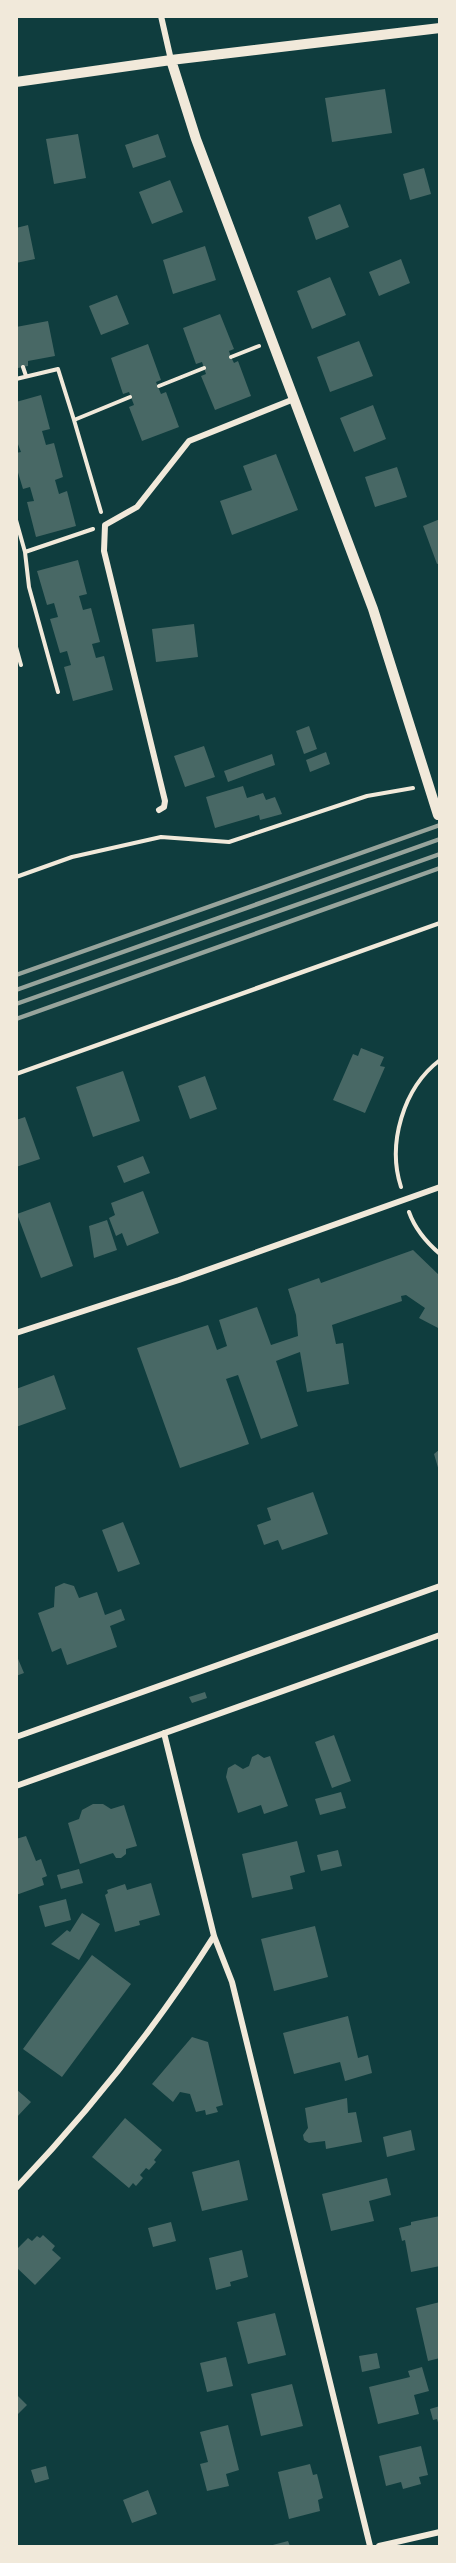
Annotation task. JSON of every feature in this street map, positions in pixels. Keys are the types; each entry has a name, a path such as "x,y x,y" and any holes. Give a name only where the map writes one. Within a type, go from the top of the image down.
{"street":[{"path":"161,16 171,60 196,139 373,609 438,815"},
{"path":"16,82 171,60 440,28"},
{"path":"159,810 164,807 165,801 104,551 105,525 137,507 189,441 294,399"},
{"path":"16,1333 179,1280 440,1187"},
{"path":"16,1737 440,1586"},
{"path":"16,1786 440,1635"},
{"path":"164,1733 214,1936 232,1982 370,2547"},
{"path":"16,2188 118,2071 174,1999 214,1936"},
{"path":"379,2547 440,2532"}],"lane":[{"path":"16,1074 440,923"}],"path":[{"path":"231,357 271,342"},
{"path":"23,367 26,376"},
{"path":"159,386 204,368"},
{"path":"16,379 58,369 105,525 25,552"},
{"path":"74,420 130,397"},
{"path":"16,520 25,552 29,587 58,692"},
{"path":"16,647 21,665"},
{"path":"16,877 72,857 161,837 229,842 367,796 429,785"},
{"path":"440,1060 429,1067 413,1090 401,1117 396,1145 396,1173 414,1224 440,1254"}],"building":[{"path":"385,89 392,133 332,142 325,98"},
{"path":"78,134 86,178 54,184 46,139"},
{"path":"158,134 166,157 133,168 125,145"},
{"path":"424,168 431,194 410,200 403,174"},
{"path":"170,180 183,212 152,224 139,192"},
{"path":"340,204 349,227 316,240 308,217"},
{"path":"28,225 35,259 16,263 16,228"},
{"path":"205,246 216,280 173,294 163,260"},
{"path":"401,259 410,283 379,296 369,272"},
{"path":"330,277 346,315 312,329 297,291"},
{"path":"117,295 129,324 101,335 89,306"},
{"path":"220,314 234,349 229,351 231,357 234,363 238,361 251,396 215,410 201,376 206,374 202,362 196,364 183,328"},
{"path":"48,321 55,356 28,361 28,366 18,368 16,327"},
{"path":"359,341 373,376 330,392 317,357"},
{"path":"148,344 161,380 156,382 161,394 166,392 179,427 142,441 129,407 134,405 129,392 123,394 111,358"},
{"path":"41,395 50,429 42,431 46,445 54,443 63,477 55,480 59,494 67,491 76,526 36,537 27,502 34,501 30,487 23,489 16,466 16,453 21,452 16,439 16,402"},
{"path":"373,405 386,439 354,452 340,418"},
{"path":"276,454 298,510 232,535 220,501 252,490 243,466"},
{"path":"397,467 407,497 375,507 365,477"},
{"path":"440,519 440,563 437,564 423,526"},
{"path":"78,560 87,594 79,596 83,610 91,608 100,642 92,644 96,658 104,656 113,690 73,701 64,667 71,665 67,651 60,653 50,619 58,617 54,603 47,605 37,571"},
{"path":"194,624 198,657 156,662 152,629"},
{"path":"309,726 317,749 304,754 296,731"},
{"path":"204,746 215,777 185,787 174,756"},
{"path":"326,752 330,764 310,772 306,760"},
{"path":"272,754 275,765 228,782 224,771"},
{"path":"243,786 247,798 263,793 266,800 275,797 282,814 260,820 259,815 215,828 206,797"},
{"path":"361,1048 384,1057 380,1066 385,1067 365,1113 333,1100 353,1054 358,1056"},
{"path":"123,1071 140,1121 93,1137 76,1087"},
{"path":"205,1076 217,1109 190,1119 178,1086"},
{"path":"25,1117 40,1159 16,1167 16,1120"},
{"path":"143,1156 150,1173 124,1183 117,1166"},
{"path":"143,1191 159,1233 127,1246 122,1233 116,1236 109,1218 115,1215 111,1203"},
{"path":"50,1202 73,1266 41,1278 17,1214"},
{"path":"107,1220 117,1250 94,1258 89,1226"},
{"path":"413,1250 440,1276 440,1329 419,1318 425,1308 406,1295 401,1296 402,1301 332,1325 336,1344 343,1343 349,1384 307,1392 300,1352 276,1361 298,1426 261,1439 238,1375 226,1379 249,1444 180,1468 137,1348 208,1325 217,1350 227,1346 219,1320 257,1307 271,1345 298,1336 296,1315 288,1289 319,1278 321,1283"},
{"path":"54,1375 66,1409 16,1427 16,1389"},
{"path":"440,1449 440,1471 439,1471 434,1454"},
{"path":"313,1492 328,1534 282,1550 278,1540 264,1545 257,1525 271,1520 267,1508"},
{"path":"123,1522 140,1564 118,1572 102,1530"},
{"path":"64,1583 74,1586 79,1598 97,1592 105,1615 121,1609 125,1620 110,1626 117,1647 67,1665 61,1648 52,1652 38,1613 54,1607 55,1587"},
{"path":"16,1654 24,1673 16,1676"},
{"path":"205,1692 207,1698 192,1703 189,1697"},
{"path":"334,1735 351,1781 332,1788 315,1742"},
{"path":"258,1754 264,1758 270,1756 288,1806 264,1814 261,1805 238,1813 226,1777 228,1768 235,1764 243,1769 249,1766 252,1757"},
{"path":"341,1792 346,1808 320,1815 315,1799"},
{"path":"93,1804 103,1804 111,1809 124,1805 137,1846 126,1849 126,1854 121,1858 116,1858 113,1853 80,1864 68,1823 79,1819 82,1810"},
{"path":"26,1836 36,1861 41,1859 47,1876 42,1878 44,1885 16,1895 16,1839"},
{"path":"297,1841 305,1872 290,1876 293,1889 252,1898 242,1854"},
{"path":"338,1850 342,1866 321,1871 317,1855"},
{"path":"79,1869 83,1883 61,1889 57,1875"},
{"path":"151,1883 160,1915 139,1921 140,1925 115,1932 105,1895 108,1893 107,1890 125,1884 127,1890"},
{"path":"66,1899 71,1920 45,1927 39,1906"},
{"path":"82,1913 100,1924 79,1960 51,1944 67,1930 70,1932"},
{"path":"315,1926 328,1977 274,1991 261,1939"},
{"path":"92,1955 131,1984 62,2077 23,2049"},
{"path":"348,2016 358,2058 368,2055 372,2073 345,2081 340,2062 294,2074 283,2033"},
{"path":"192,2037 208,2042 223,2105 216,2107 218,2112 206,2115 205,2110 196,2112 190,2094 180,2092 173,2102 152,2084"},
{"path":"16,2089 31,2102 16,2118"},
{"path":"347,2098 348,2113 356,2112 362,2142 326,2149 325,2141 309,2143 304,2140 303,2135 308,2128 305,2108"},
{"path":"125,2118 162,2150 149,2170 146,2168 140,2175 143,2178 136,2186 133,2183 129,2188 92,2157"},
{"path":"411,2130 415,2150 387,2157 383,2137"},
{"path":"239,2160 248,2200 202,2211 192,2172"},
{"path":"387,2178 391,2195 369,2201 374,2221 331,2231 322,2194"},
{"path":"440,2216 440,2266 411,2272 405,2240 402,2241 399,2228 411,2225 411,2222"},
{"path":"171,2222 176,2241 153,2247 148,2228"},
{"path":"43,2235 55,2246 52,2250 61,2258 35,2285 16,2267 16,2250 28,2238 32,2241 37,2236 40,2238"},
{"path":"242,2250 248,2277 230,2282 231,2286 216,2290 209,2258"},
{"path":"440,2302 440,2358 428,2361 416,2308"},
{"path":"275,2313 286,2355 248,2364 237,2322"},
{"path":"377,2353 380,2368 362,2372 359,2356"},
{"path":"226,2357 233,2386 207,2392 200,2363"},
{"path":"422,2367 429,2391 414,2395 419,2414 378,2424 369,2387 410,2377 408,2371"},
{"path":"292,2384 303,2426 261,2436 251,2394"},
{"path":"16,2394 27,2405 16,2416"},
{"path":"440,2406 439,2426 437,2419 433,2420 430,2409"},
{"path":"228,2425 239,2470 226,2474 229,2486 207,2491 200,2464 208,2462 200,2432"},
{"path":"421,2446 428,2475 419,2477 421,2484 403,2489 401,2482 386,2486 379,2456"},
{"path":"310,2464 313,2475 317,2474 323,2498 318,2500 320,2511 289,2519 278,2472"},
{"path":"46,2466 49,2479 35,2483 31,2470"},
{"path":"148,2490 157,2514 132,2523 123,2500"},
{"path":"288,2541 290,2546 269,2546"}],"railway":[{"path":"16,975 440,825"},
{"path":"16,990 440,839"},
{"path":"16,1004 440,854"},
{"path":"16,1019 440,868"}]}
